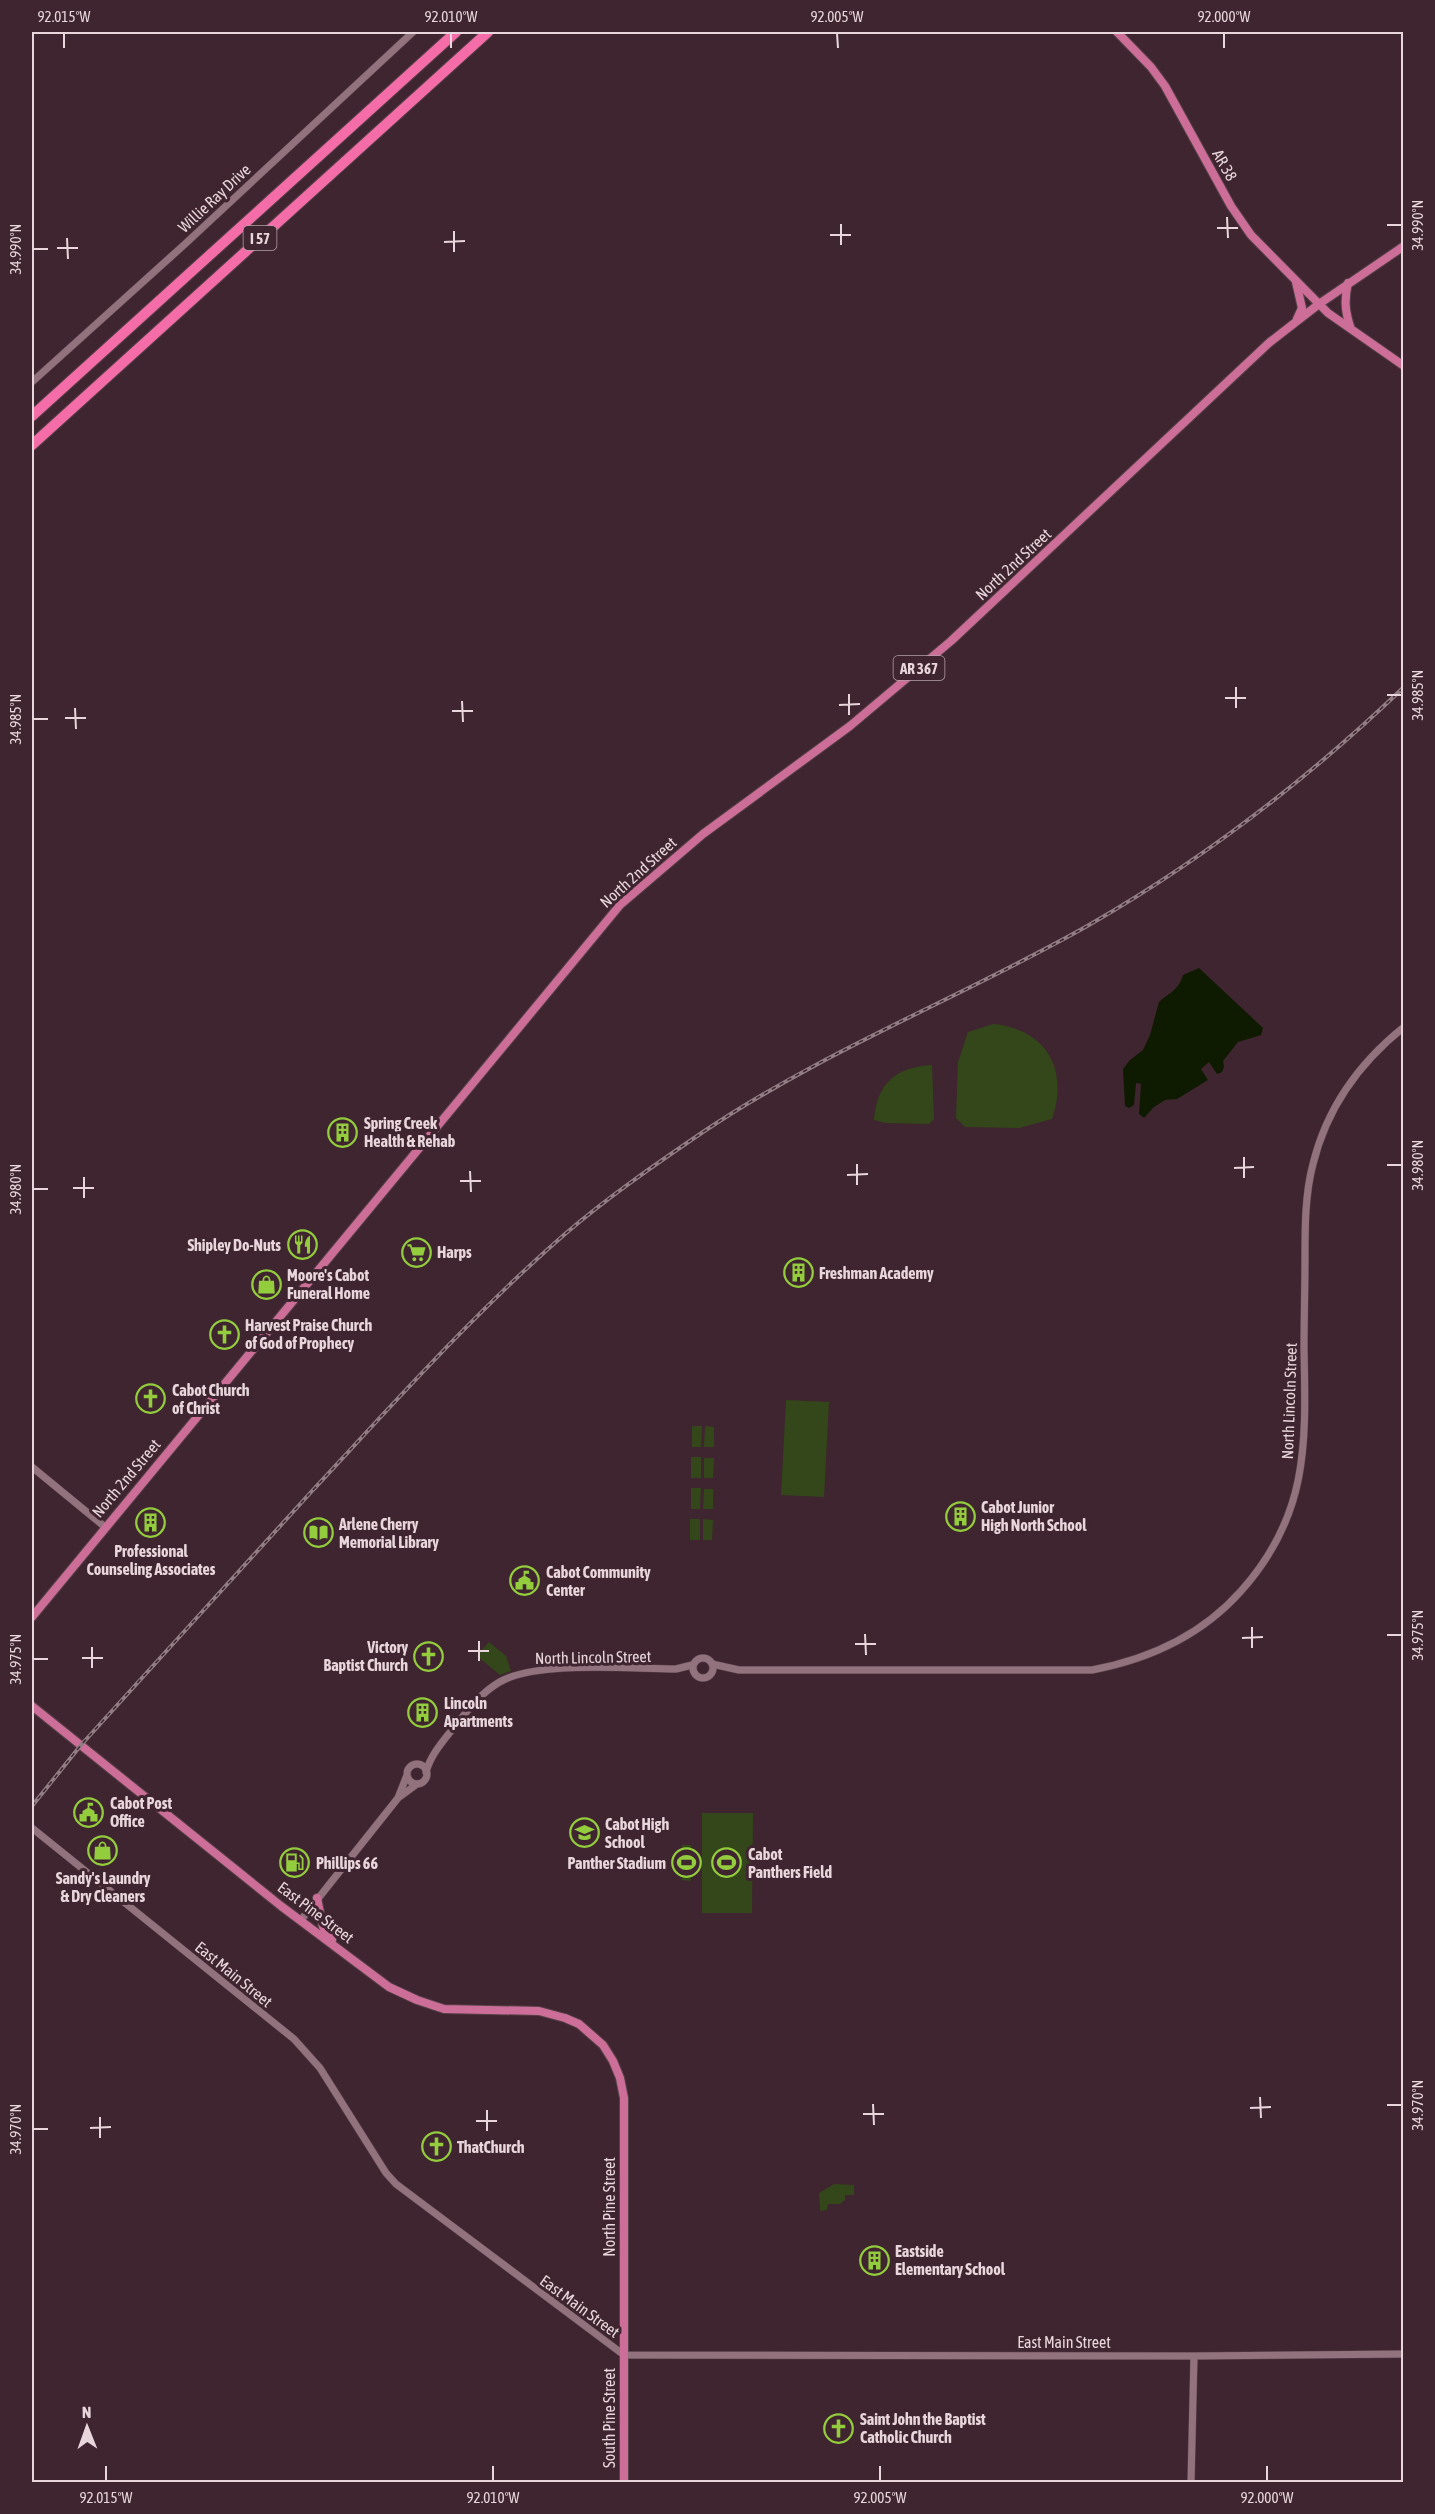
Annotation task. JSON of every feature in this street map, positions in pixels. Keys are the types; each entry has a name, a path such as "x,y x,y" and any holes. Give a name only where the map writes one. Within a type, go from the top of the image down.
{"highway":[{"path":"391,91 401,76 447,32"},
{"name":"I 57","path":"32,416 456,32"},
{"name":"I 57","path":"32,445 488,32"},
{"path":"453,64 498,32"}],"main road":[{"name":"AR 38","path":"1117,32 1151,67 1165,86 1231,206 1251,235 1319,304 1404,366"},
{"name":"AR 367","path":"1319,304 1404,246"},
{"path":"1295,279 1302,308 1296,321"},
{"path":"1348,283 1344,300 1351,329"},
{"name":"North 2nd Street","path":"32,1617 620,905 703,834 850,726 951,641 1248,362 1319,304"},
{"name":"East Pine Street","path":"32,1706 389,1987 434,2006 456,2010 539,2011 565,2018 592,2034 613,2061"},
{"path":"318,1898 323,1927 337,1948"},
{"name":"North Pine Street","path":"613,2061 620,2078 624,2098 624,2355"},
{"name":"South Pine Street","path":"624,2355 624,2482"}],"street":[{"name":"Willie Ray Drive","path":"32,382 185,244 413,32"},
{"name":"North Lincoln Street","path":"712,1668 739,1670 1092,1670 1121,1665 1172,1645 1202,1626 1234,1599 1268,1557 1286,1524 1298,1485 1305,1444 1306,1209 1314,1160 1326,1125 1347,1085 1380,1046 1404,1027"},
{"path":"32,1467 105,1527"},
{"path":"702,1658 708,1659 712,1668 708,1677 702,1678 696,1676 692,1668 695,1660 702,1658"},
{"name":"North Lincoln Street","path":"301,1920 398,1798 425,1779 436,1751 485,1692 498,1683 517,1674 540,1669 692,1668"},
{"name":"North Lincoln Street","path":"398,1798 409,1768 436,1751"},
{"path":"416,1765 423,1766 426,1772"},
{"path":"407,1775 410,1782 417,1784"},
{"name":"East Main Street","path":"32,1830 294,2039 320,2068 386,2173 396,2184 624,2355 1404,2354"},
{"path":"1191,2482 1194,2356"}],"green space":[{"path":"993,1024 1027,1034 1040,1043 1049,1055 1058,1084 1057,1101 1052,1119 1019,1128 965,1127 956,1118 958,1062 968,1032"},
{"path":"932,1065 934,1119 929,1124 885,1123 874,1120 879,1096 891,1079 908,1069"},
{"path":"786,1400 829,1402 824,1497 781,1495"},
{"path":"692,1426 702,1426 701,1447 692,1447"},
{"path":"705,1426 714,1427 714,1447 704,1447"},
{"path":"691,1457 701,1457 701,1478 691,1478"},
{"path":"704,1458 714,1458 713,1478 704,1478"},
{"path":"691,1488 701,1488 700,1509 691,1509"},
{"path":"704,1489 713,1489 713,1509 703,1509"},
{"path":"690,1519 700,1519 700,1540 690,1540"},
{"path":"703,1519 713,1520 712,1540 703,1540"},
{"path":"489,1642 506,1656 511,1671 500,1675 477,1656"},
{"name":"Cabot Panthers Field","path":"702,1813 753,1813 752,1913 702,1913"},
{"name":"Panther Stadium","path":"682,1845 691,1845 691,1881 682,1880"},
{"path":"834,2184 854,2185 854,2195 845,2195 845,2200 840,2204 828,2204 827,2210 820,2211 819,2193"}],"shaded area":[{"path":"1199,968 1263,1028 1261,1035 1238,1042 1223,1061 1222,1072 1217,1074 1209,1062 1201,1069 1208,1080 1177,1099 1165,1100 1154,1107 1144,1118 1139,1114 1141,1084 1136,1083 1134,1105 1129,1108 1125,1106 1123,1069 1143,1050 1150,1035 1159,1002 1176,988 1183,975"}],"railway":[{"path":"32,1806 81,1745 404,1392 499,1295 581,1220 703,1132 797,1075 1041,951 1132,900 1254,816 1330,754 1404,687"}],"place":[{"name":"Spring Creek Health & Rehab","path":"343,1132"},
{"name":"Shipley Do-Nuts","path":"302,1245"},
{"name":"Harps","path":"416,1252"},
{"name":"Freshman Academy","path":"798,1273"},
{"name":"Moore's Cabot Funeral Home","path":"266,1284"},
{"name":"Harvest Praise Church of God of Prophecy","path":"224,1334"},
{"name":"Cabot Church of Christ","path":"151,1399"},
{"name":"Cabot Junior High North School","path":"960,1516"},
{"name":"Professional Counseling Associates","path":"151,1523"},
{"name":"Arlene Cherry Memorial Library","path":"318,1533"},
{"name":"Cabot Community Center","path":"525,1581"},
{"name":"Victory Baptist Church","path":"429,1656"},
{"name":"Lincoln Apartments","path":"423,1712"},
{"name":"Cabot Post Office","path":"89,1812"},
{"name":"Cabot High School","path":"584,1833"},
{"name":"Sandy's Laundry & Dry Cleaners","path":"103,1850"},
{"name":"Phillips 66","path":"295,1863"},
{"name":"Panther Stadium","path":"687,1863"},
{"name":"Cabot Panthers Field","path":"727,1863"},
{"name":"ThatChurch","path":"436,2147"},
{"name":"Eastside Elementary School","path":"874,2260"},
{"name":"Saint John the Baptist Catholic Church","path":"839,2428"}]}
